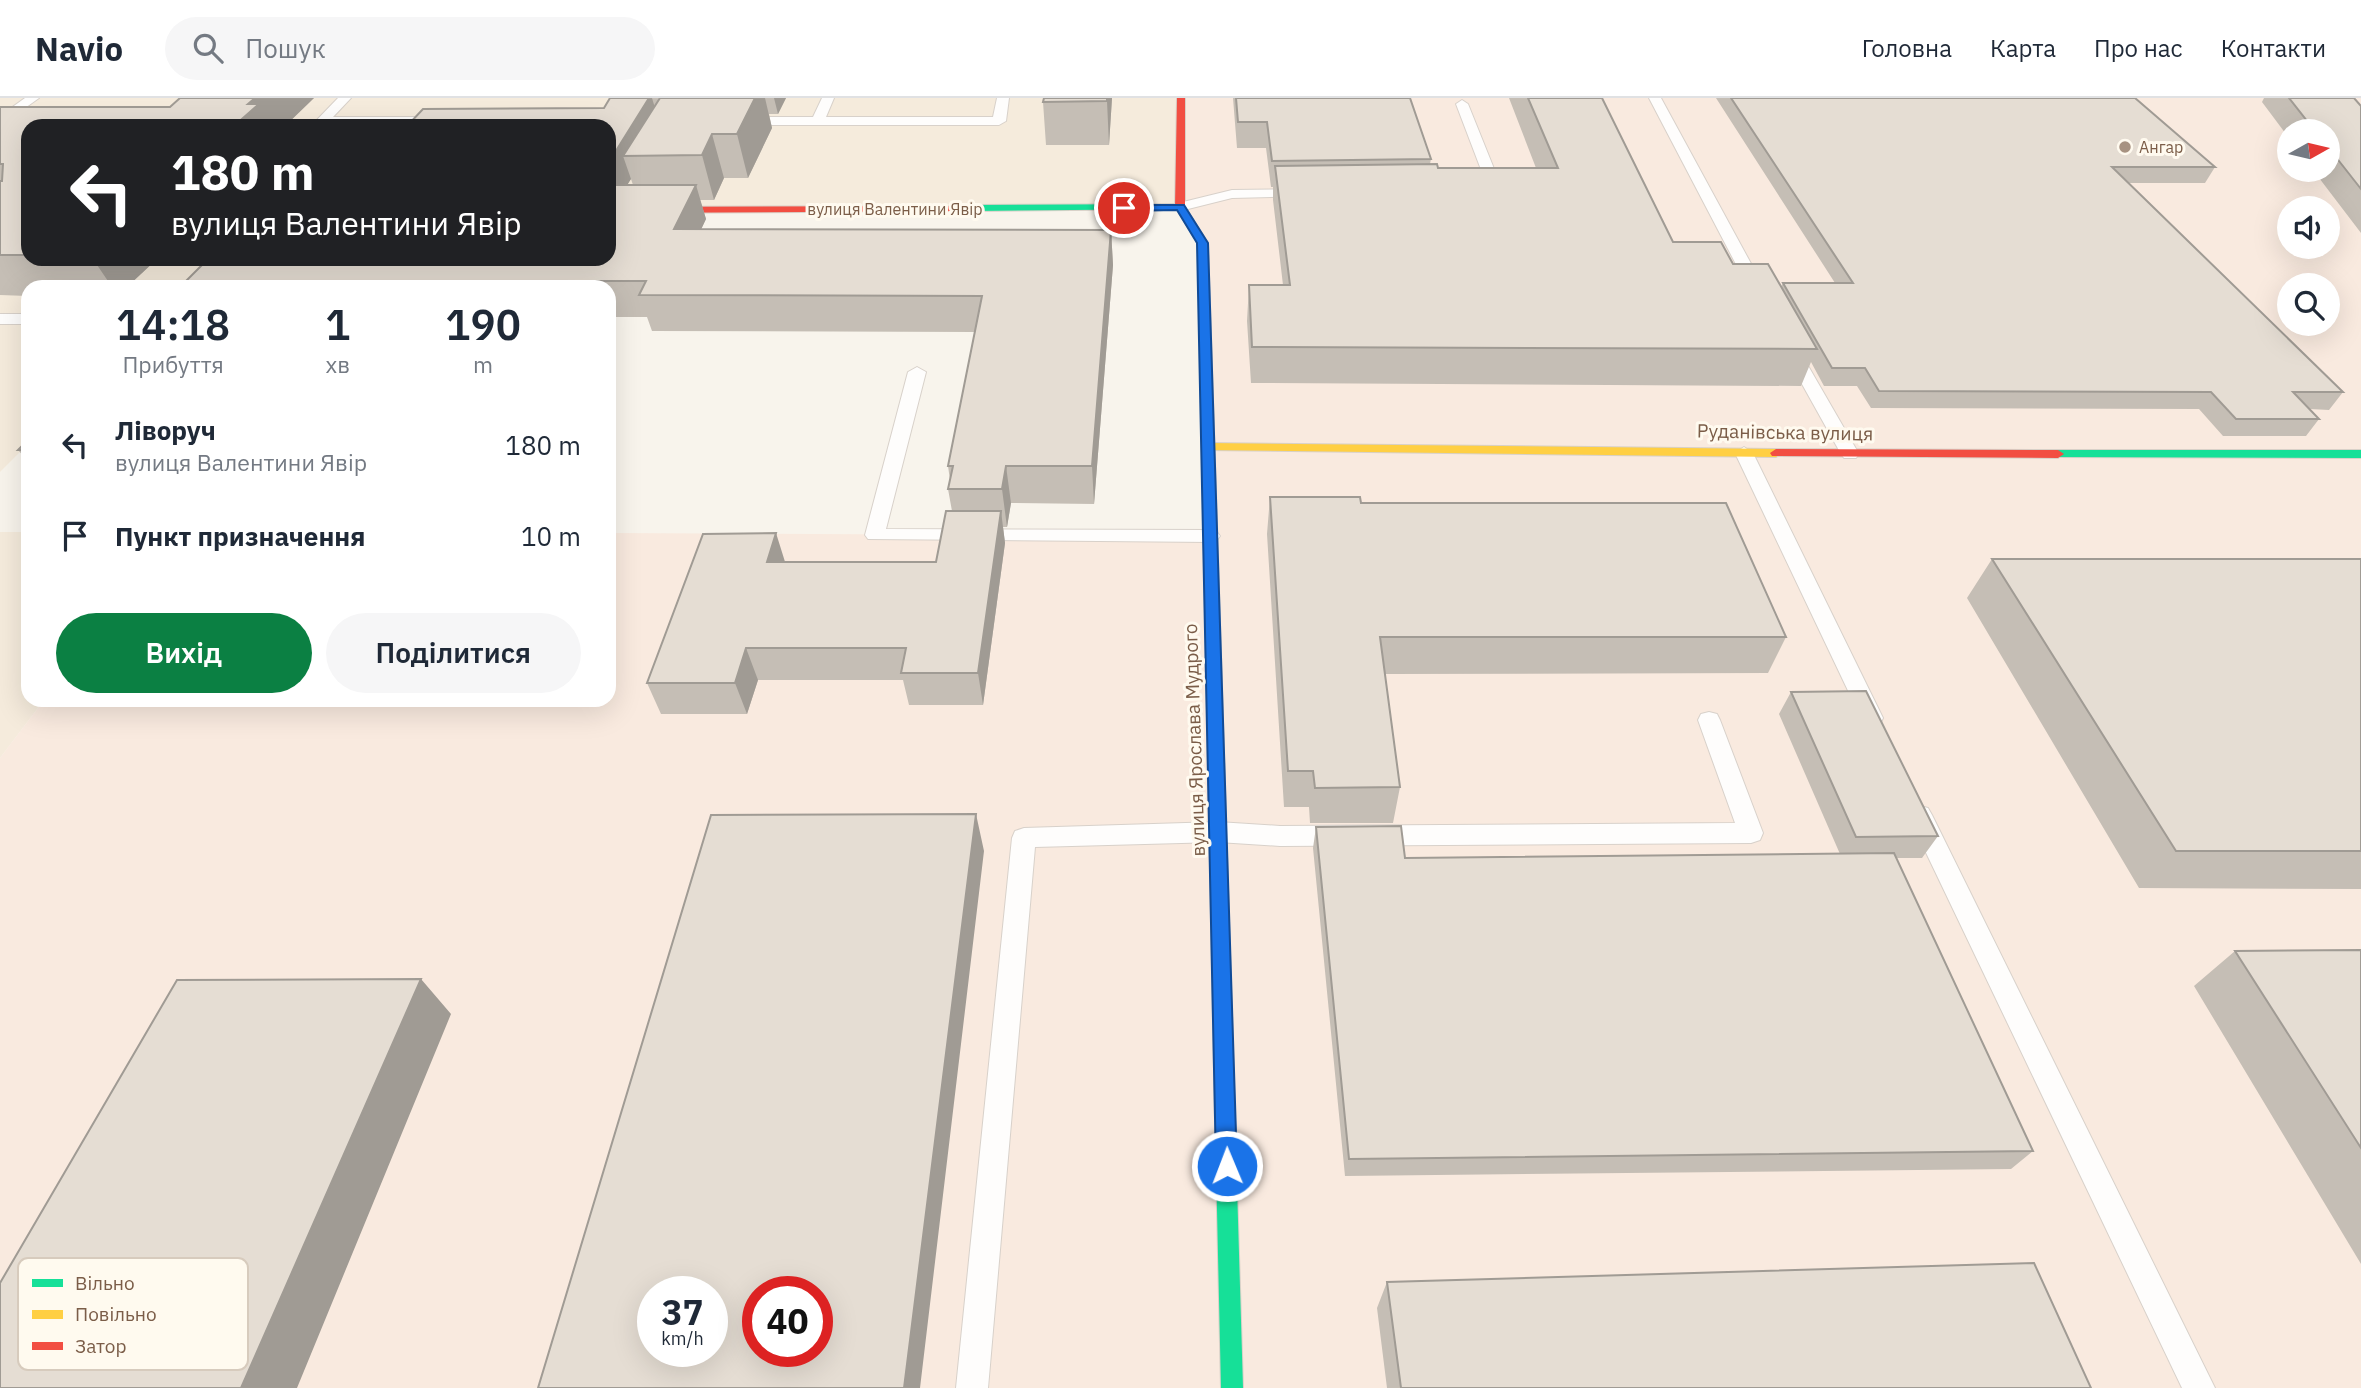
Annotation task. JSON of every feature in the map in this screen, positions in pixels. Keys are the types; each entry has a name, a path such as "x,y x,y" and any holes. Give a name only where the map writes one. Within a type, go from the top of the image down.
{"street":[{"path":"1180,207 1181,98"},
{"name":"вулиця Валентини Явір","path":"620,206 1180,207"},
{"name":"вулиця Ярослава Мудрого","path":"1180,207 1203,243 1232,1388"},
{"name":"Руданівська вулиця","path":"1208,447 1850,454 2361,454"}],"lane":[{"path":"0,123 33,98"},
{"path":"323,119 345,98"},
{"path":"818,121 828,98"},
{"path":"727,121 999,121 1003,98"},
{"path":"1655,98 1770,312"},
{"path":"1462,104 1496,191 1482,191"},
{"path":"0,123 21,124"},
{"path":"1180,207 1232,194 1318,193"},
{"path":"0,319 21,319"},
{"path":"1783,336 1850,454"},
{"path":"917,372 875,535 1210,536"},
{"path":"1744,453 1881,737"},
{"path":"972,1388 1024,838 1218,832 1280,836 1751,833 1709,720"},
{"path":"1912,799 2199,1388"}],"shaded area":[{"path":"0,98 1181,98 1180,207 616,210 616,119 21,119 21,266 208,266 194,280 21,280 21,451 0,472"},
{"path":"1181,98 2361,98 2361,1388 0,1388 0,758 39,707 616,707 616,533 1210,536 1203,243 1180,207"},
{"path":"0,532 21,532 21,707 39,707 0,758"}],"building":[{"path":"180,98 255,98 248,104 259,104 242,119 21,119 21,255 0,255 0,181 3,164 0,164 0,107 170,107"},
{"path":"610,98 649,98 616,151 616,119 414,119 423,109 604,108"},
{"path":"660,98 755,98 737,134 712,134 702,155 623,156"},
{"path":"1044,98 1107,98 1107,101 1043,102"},
{"path":"1236,98 1410,98 1431,159 1272,161 1267,122 1238,122"},
{"path":"1528,98 1602,98 1673,242 1721,242 1733,264 1768,264 1817,349 1252,347 1249,285 1290,285 1275,166 1437,164 1438,168 1558,168"},
{"path":"1731,98 2135,98 2215,167 2112,167 2277,328 2277,336 2286,336 2343,392 2293,392 2319,419 2236,419 2211,392 1879,391 1865,368 1832,368 1783,283 1853,283"},
{"path":"2289,98 2354,98 2361,106 2361,189 2340,162 2340,119 2306,119"},
{"path":"616,185 696,185 674,229 1111,230 1092,466 1006,466 1002,489 948,489 953,466 948,466 982,296 639,295 646,281 616,280 187,280 201,266 616,266"},
{"path":"1270,497 1360,497 1361,503 1726,503 1786,637 1380,637 1400,787 1315,788 1313,771 1288,771"},
{"path":"946,511 1001,511 978,673 901,673 906,648 746,648 735,683 647,683 703,534 776,533 767,562 936,562"},
{"path":"1992,559 2361,559 2361,851 2176,851"},
{"path":"1866,691 1938,836 1856,837 1791,692"},
{"path":"976,814 904,1388 538,1388 711,815"},
{"path":"1401,826 1405,858 1894,853 2033,1151 1349,1159 1316,827"},
{"path":"2361,950 2361,1148 2235,951"},
{"path":"421,979 241,1388 0,1388 0,1283 177,980"},
{"path":"2034,1263 2091,1388 1401,1388 1387,1282"}],"traffic: fast":[{"path":"974,208 1180,207"},
{"path":"2058,454 2361,454"},
{"path":"1225,1120 1232,1388"}],"traffic: slow":[{"path":"1208,447 1776,453"},
{"path":"1211,557 1225,1120"}],"traffic: jam":[{"path":"1181,98 1180,207 1203,243 1211,557"},
{"path":"616,210 974,208"},
{"path":"1776,453 2058,454"}],"place":[{"name":"Ангар","path":"2125,147"}],"route":[{"path":"1124,208 1180,207 1203,243 1227,1166"}]}
